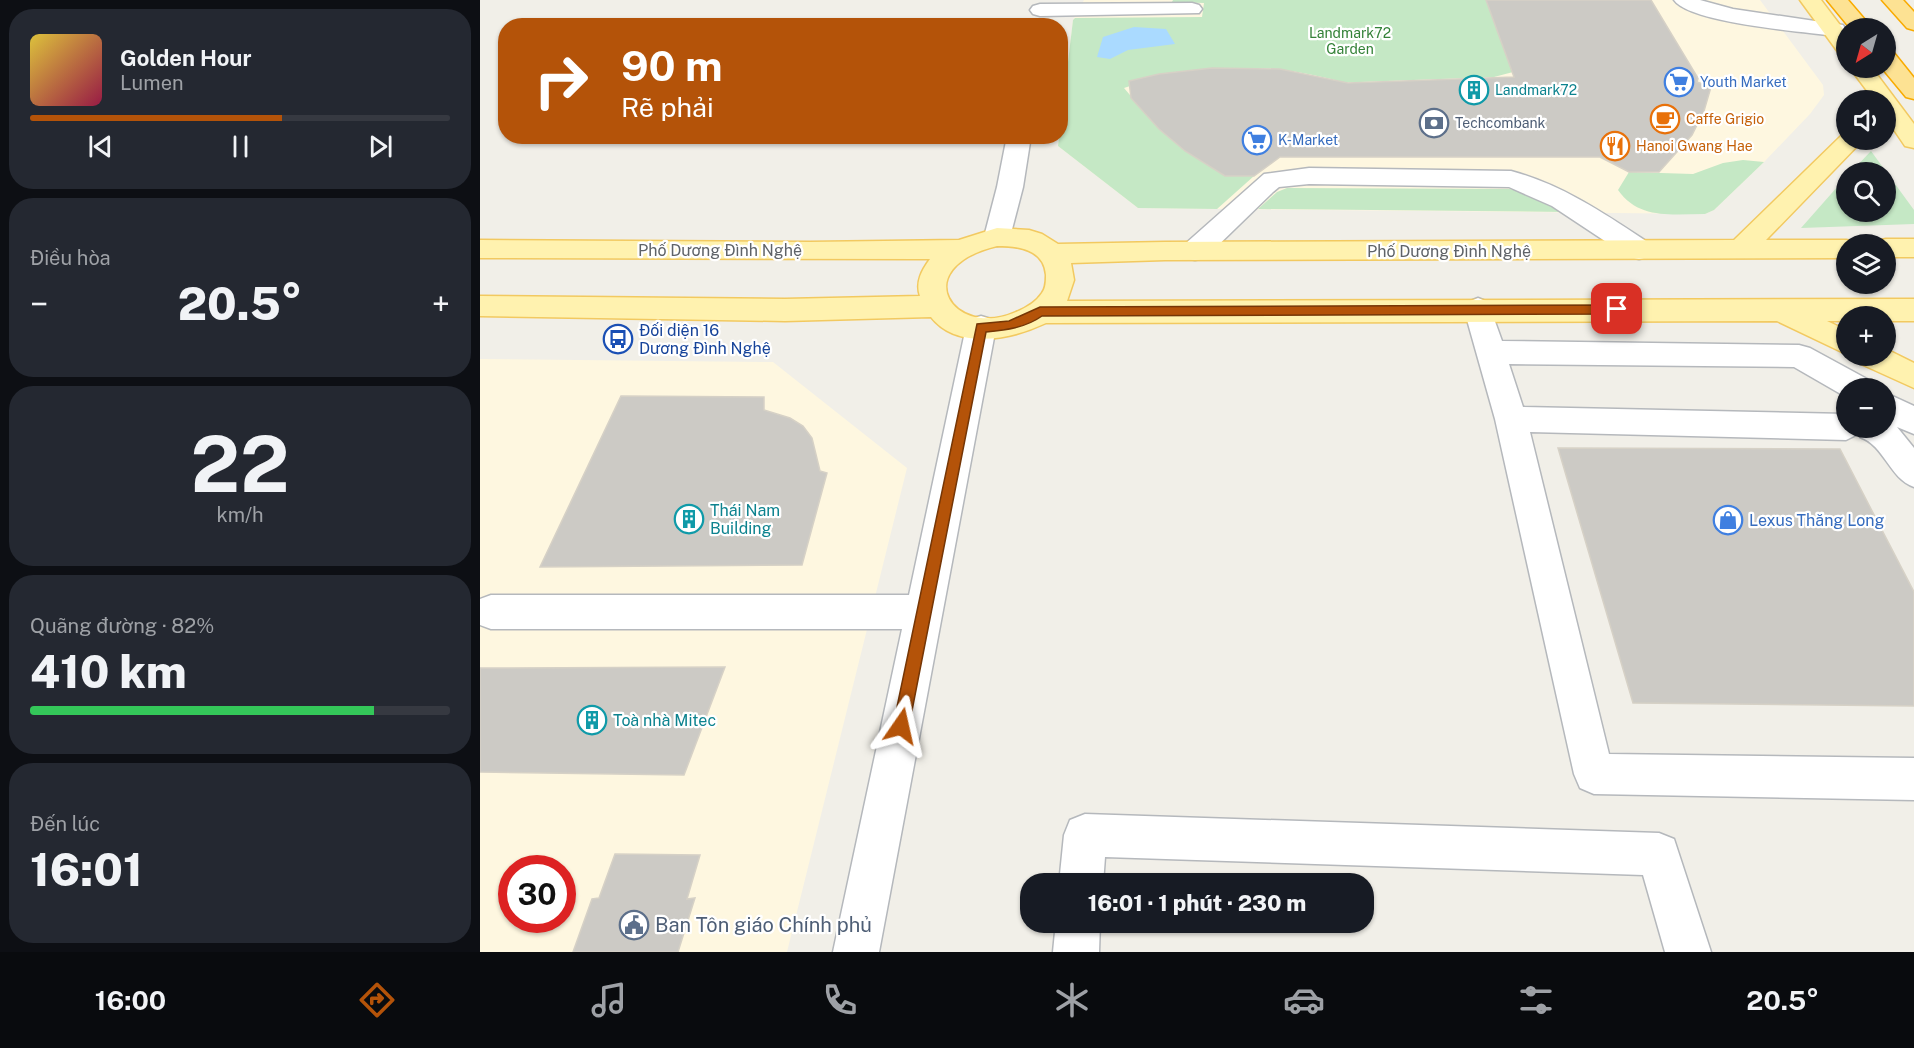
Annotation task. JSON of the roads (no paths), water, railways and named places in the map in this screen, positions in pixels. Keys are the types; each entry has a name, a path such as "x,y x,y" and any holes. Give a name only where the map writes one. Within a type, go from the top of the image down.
{"highway":[{"path":"1837,0 1852,18"},
{"path":"1893,0 1914,24"},
{"path":"1896,70 1914,92"}],"main road":[{"path":"1810,0 1836,33"},
{"path":"1896,118 1914,141"},
{"path":"1740,250 1841,150"},
{"path":"997,237 1017,237 1035,242 1052,254 1059,262 1062,277 1058,291 1048,306 1031,318 1009,326 965,325 947,316 939,306 932,288 935,274 945,260 960,249 978,241 997,237"},
{"path":"1896,248 1914,248"},
{"name":"Phố Dương Đình Nghệ","path":"480,249 810,251 960,249"},
{"name":"Phố Dương Đình Nghệ","path":"1052,254 1196,251 1836,249"},
{"path":"480,306 785,310 939,306"},
{"path":"1040,312 1478,309 1914,310"},
{"path":"1779,310 1836,338"},
{"path":"1893,366 1914,376"}],"street":[{"path":"1689,1 1713,12 1749,8 1836,37"},
{"path":"1040,12 1192,9"},
{"path":"997,237 1010,187 1018,144"},
{"path":"1196,251 1273,180 1309,176 1511,179 1536,186 1568,201 1638,250"},
{"path":"1478,309 1513,430 1594,774 1914,779"},
{"path":"856,952 981,327"},
{"path":"1491,352 1799,356 1839,378"},
{"path":"1896,411 1914,421"},
{"path":"1513,430 1836,427"},
{"path":"1887,438 1914,474"},
{"path":"491,612 924,612"},
{"path":"1083,873 1085,835 1659,854 1688,952"},
{"path":"1076,952 1077,933"}],"water":[{"path":"1134,27 1166,29 1175,44 1128,50 1110,59 1097,57 1103,37"}],"place":[{"name":"Youth Market","path":"1679,82"},
{"name":"Landmark72","path":"1474,90"},
{"name":"Caffe Grigio","path":"1665,119"},
{"name":"Techcombank","path":"1434,123"},
{"name":"K-Market","path":"1257,140"},
{"name":"Hanoi Gwang Hae","path":"1615,146"},
{"name":"Đối diện 16 Dương Đình Nghệ","path":"618,339"},
{"name":"Thái Nam Building","path":"689,519"},
{"name":"Lexus Thăng Long","path":"1728,520"},
{"name":"Toà nhà Mitec","path":"592,720"},
{"name":"Ban Tôn giáo Chính phủ","path":"634,925"}],"park label":[{"name":"Landmark72 Garden","path":"1350,41"}]}
